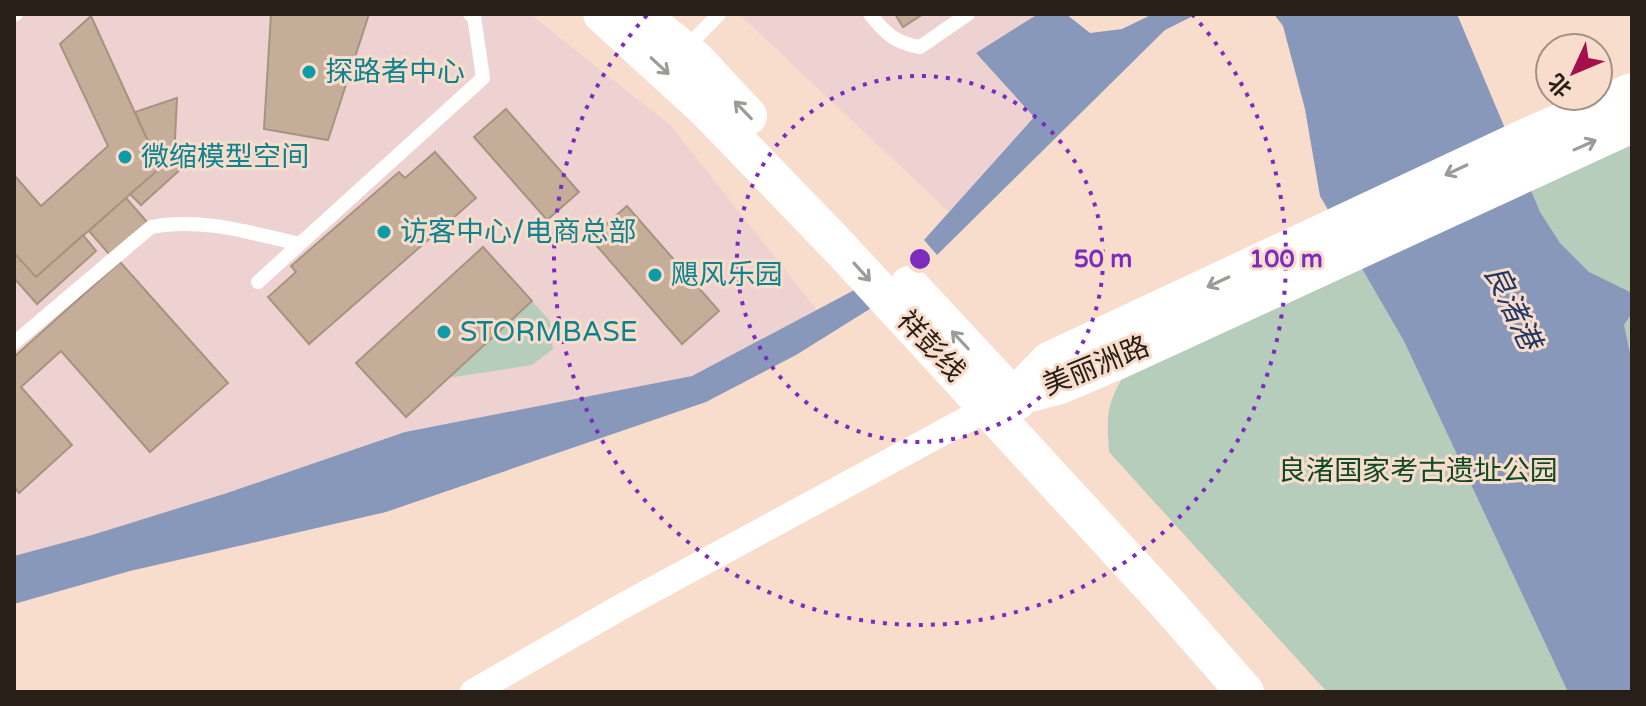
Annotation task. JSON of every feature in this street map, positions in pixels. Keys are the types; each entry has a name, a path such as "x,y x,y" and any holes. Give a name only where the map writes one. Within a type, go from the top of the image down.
{"main road":[{"name":"祥彭线","path":"602,14 706,109 1001,402 1245,692"},
{"name":"祥彭线","path":"639,14 684,51 1266,692"},
{"name":"美丽洲路","path":"1001,402 1049,361 1320,251 1533,151 1632,92"},
{"name":"美丽洲路","path":"1533,151 1632,124"}],"street":[{"path":"473,692 621,607 1001,402"}],"lane":[{"path":"684,51 719,14"},
{"path":"870,14 885,34 901,44 920,47 968,14"},
{"path":"258,282 483,78 473,15"},
{"path":"14,343 151,227 172,223 210,225 300,244"}],"shaded area":[{"path":"14,14 530,14 670,125 817,310 692,376 405,432 227,493 14,556"},
{"path":"739,14 1038,14 976,53 1034,116 949,212"}],"green space":[{"name":"良渚国家考古遗址公园","path":"1632,141 1632,692 1327,692 1109,452 1110,408 1121,380 1128,369"},
{"path":"532,301 550,321 553,349 532,365 448,378"}],"water":[{"path":"1038,14 1066,14 1090,33 1122,29 1153,14 1197,14 1165,30 937,255 924,240 1034,117 976,53"},
{"name":"良渚港","path":"1274,14 1457,14 1540,212 1560,243 1589,272 1632,293 1632,313 1624,325 1632,363 1632,692 1568,692 1404,341 1320,196 1305,109 1283,26"},
{"path":"875,279 889,297 796,355 706,402 386,512 130,571 14,604 14,556 227,493 405,432 692,376"}],"building":[{"name":"探路者中心","path":"271,14 369,14 328,140 264,129"},
{"path":"895,14 923,14 903,27"},
{"name":"微缩模型空间","path":"91,16 160,168 36,277 14,253 14,175 41,206 108,146 60,44"},
{"path":"177,98 174,159 183,167 141,205 130,194 160,168 135,112"},
{"path":"506,109 579,192 547,220 474,137"},
{"name":"访客中心/电商总部","path":"435,152 476,198 309,344 268,297 296,272 291,266 399,172 405,178"},
{"path":"126,198 147,222 110,255 89,231"},
{"name":"飓风乐园","path":"627,206 719,311 682,344 590,238"},
{"path":"83,235 96,251 37,304 14,278 14,253 36,277"},
{"name":"STORMBASE","path":"483,247 532,301 406,417 356,363"},
{"path":"120,262 228,383 150,452 61,351 21,387 72,445 19,493 14,487 14,357"}],"place":[{"name":"探路者中心","path":"309,72"},
{"name":"微缩模型空间","path":"125,157"},
{"name":"访客中心/电商总部","path":"384,232"},
{"name":"飓风乐园","path":"655,275"},
{"name":"STORMBASE","path":"444,332"}]}
